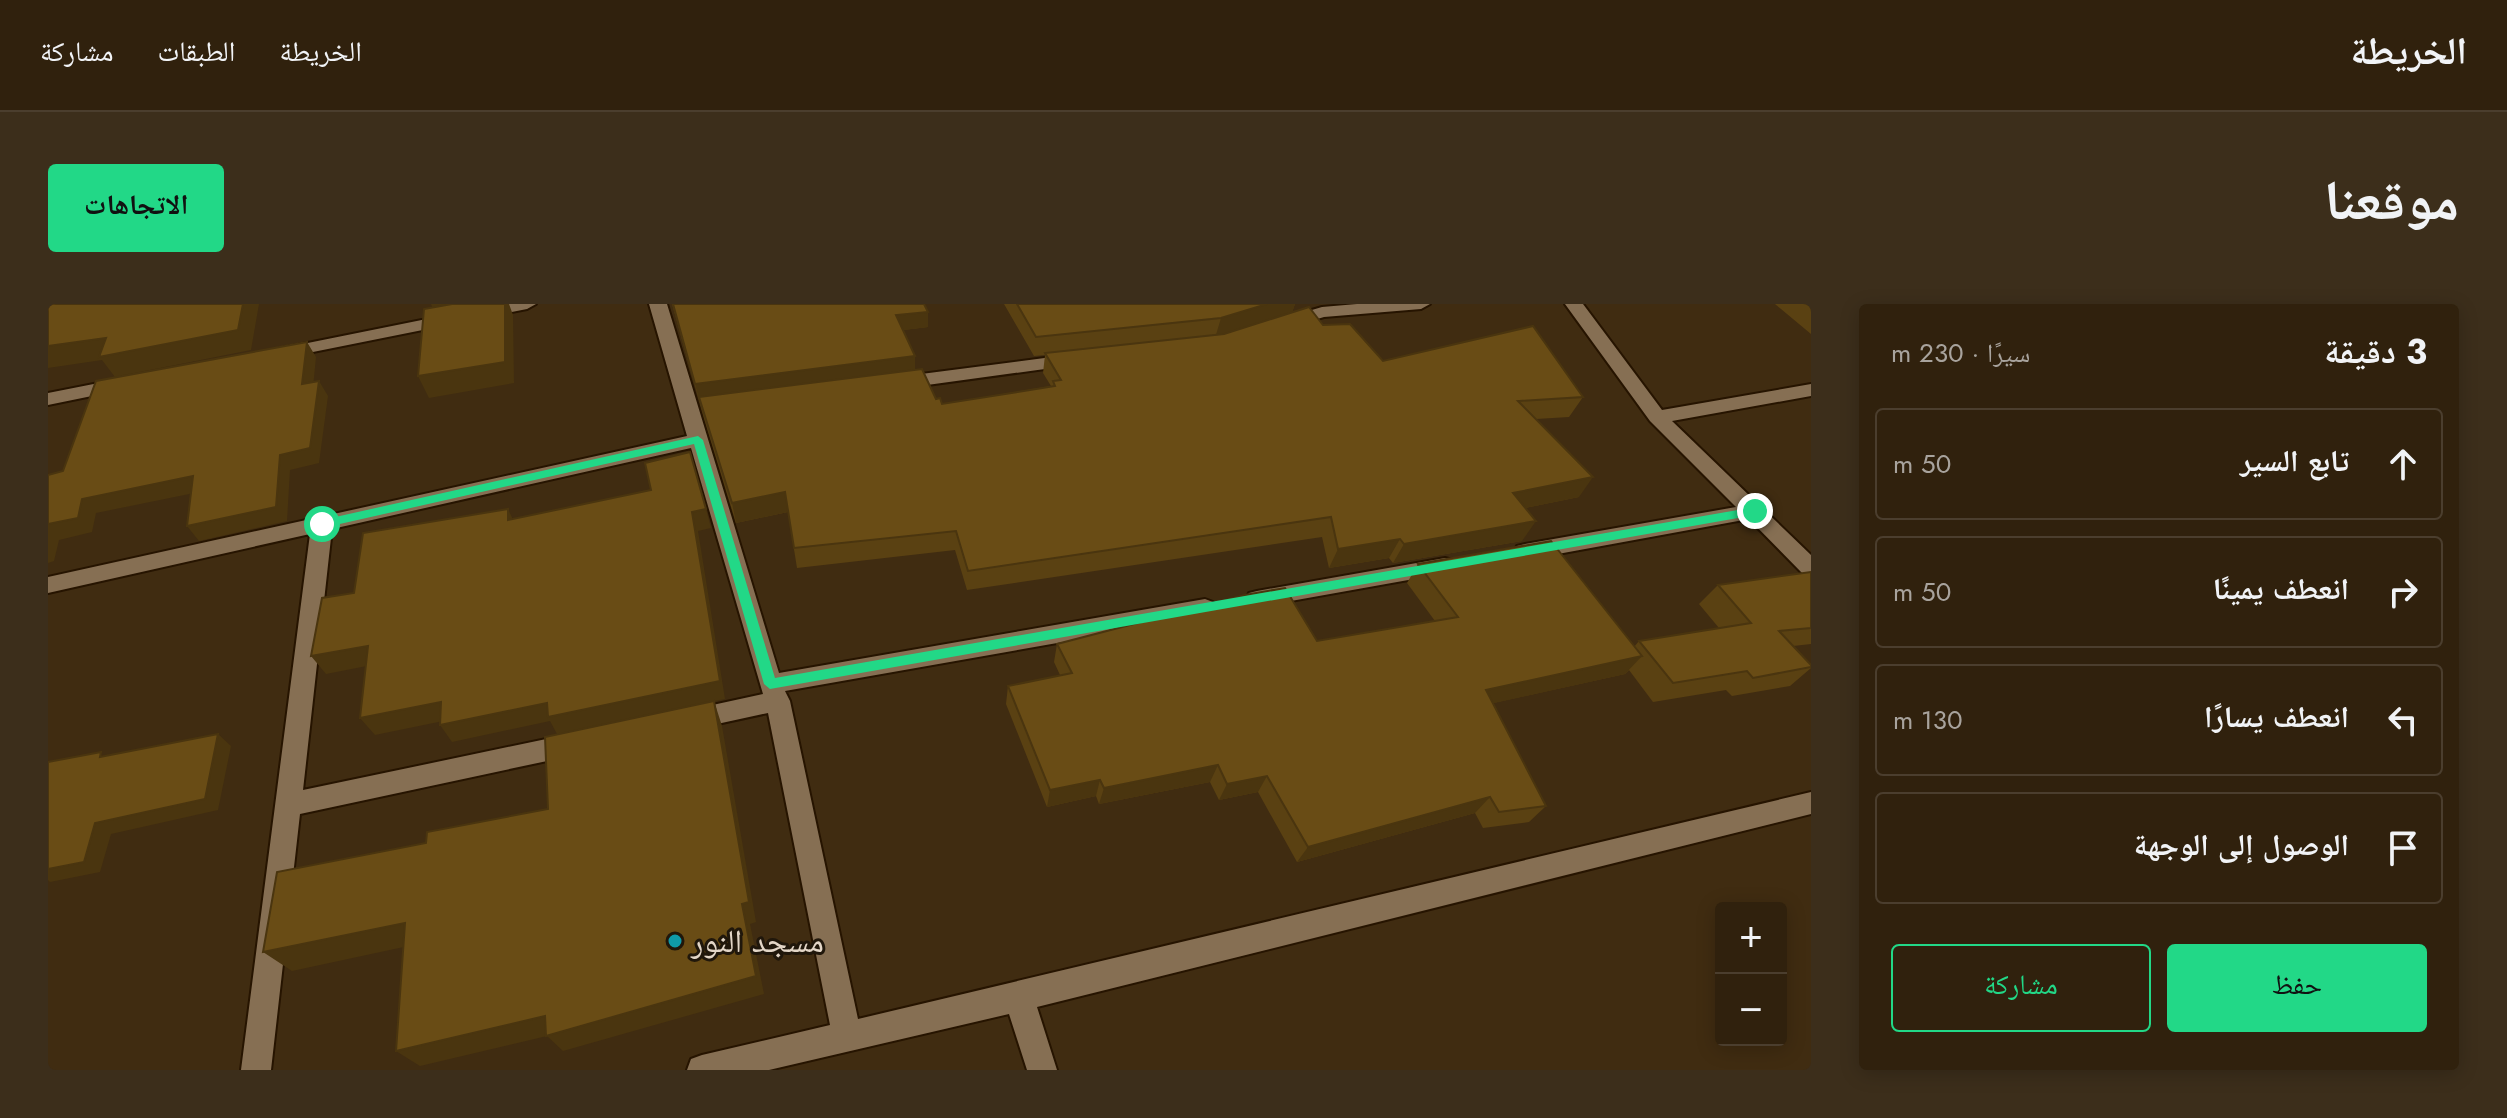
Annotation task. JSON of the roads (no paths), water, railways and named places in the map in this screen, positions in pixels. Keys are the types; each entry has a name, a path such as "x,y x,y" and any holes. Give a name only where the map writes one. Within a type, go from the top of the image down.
{"street":[{"path":"264,356 527,304"},
{"path":"658,304 697,409 698,440 774,692 847,1037"},
{"path":"1263,331 1322,312 1421,304"},
{"path":"1574,304 1657,417 1811,568"},
{"path":"874,386 1088,359"},
{"path":"48,399 141,381"},
{"path":"1657,417 1811,390"},
{"path":"48,585 698,440"},
{"path":"1505,555 1755,511"},
{"path":"256,1070 322,524"},
{"path":"655,727 774,692 1231,603 1474,561"},
{"path":"288,805 594,740"},
{"path":"702,1070 1019,997 1811,803"},
{"path":"1019,997 1042,1070"}],"place":[{"name":"مسجد النور","path":"675,941"}]}
